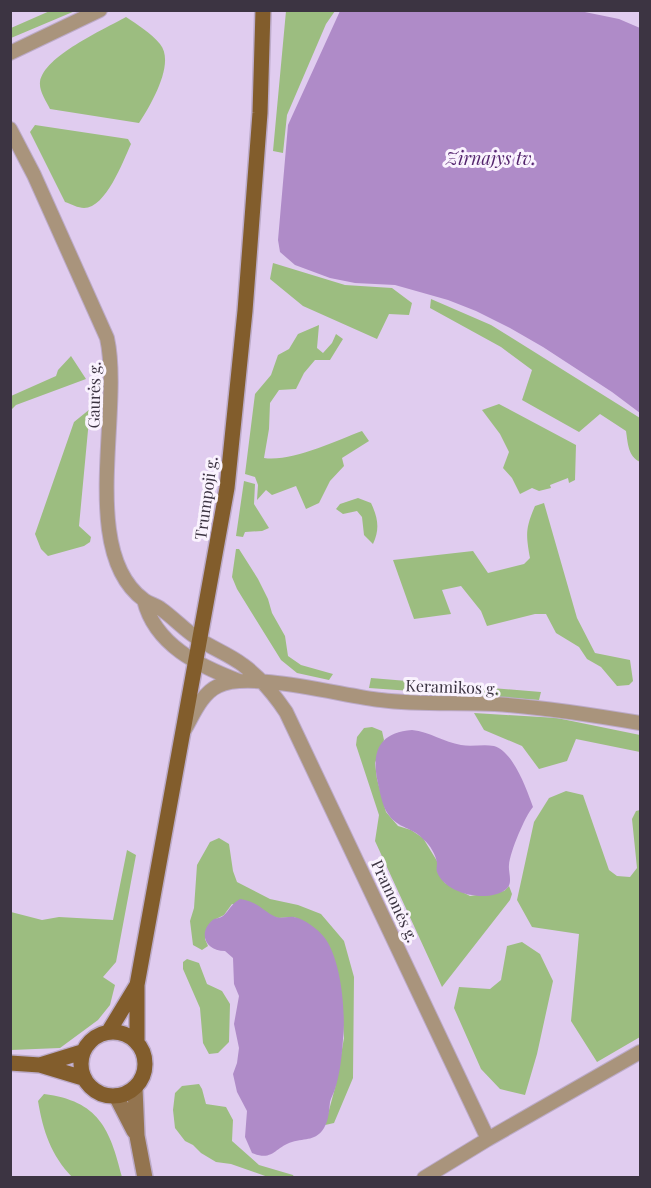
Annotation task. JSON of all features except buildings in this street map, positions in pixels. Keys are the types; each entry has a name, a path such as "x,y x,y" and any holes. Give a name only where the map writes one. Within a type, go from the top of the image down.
{"main road":[{"name":"Trumpoji g.","path":"137,1042 137,985 227,488 245,311 260,113 263,10"},
{"name":"Trumpoji g.","path":"109,1031 137,985"},
{"path":"109,1031 126,1034 137,1042 144,1054 145,1062 141,1080 135,1088 126,1094 116,1096 102,1095 91,1088 83,1078 80,1065 82,1052 89,1041 109,1031"},
{"path":"40,1065 82,1052"},
{"path":"10,1063 40,1065 83,1078"},
{"path":"135,1088 137,1136 146,1178"},
{"path":"116,1096 137,1136"}],"street":[{"path":"10,53 100,10"},
{"name":"Gaurės g.","path":"10,129 39,186 107,338 112,358 106,511 117,563 126,579 144,600 160,608 184,630 201,640"},
{"name":"Gaurės g.","path":"144,600 148,615 166,640 196,662"},
{"name":"Pramonės g.","path":"201,640 243,665 262,681 286,712 488,1140"},
{"path":"196,662 213,672 239,681"},
{"path":"184,731 205,696 218,686 239,681 262,681"},
{"name":"Keramikos g.","path":"262,681 381,700 432,704 495,704 572,712 640,723"},
{"path":"424,1178 640,1052"}],"green space":[{"path":"52,10 75,11 11,38 11,28"},
{"path":"286,11 335,11 326,24 287,115 283,153 273,151"},
{"path":"126,17 153,36 164,52 165,62 160,84 139,123 50,109 40,85 44,72 63,53"},
{"path":"35,125 128,139 131,144 113,182 100,200 84,208 65,202 30,132"},
{"path":"273,263 345,285 392,288 412,303 409,315 389,314 377,339 303,306 270,279"},
{"path":"431,299 491,325 640,418 640,462 631,453 626,431 600,414 579,432 522,400 532,370 501,347 430,308"},
{"path":"319,325 317,348 323,353 336,334 343,339 330,360 315,360 304,373 296,389 279,390 270,403 269,429 264,458 300,454 362,431 369,441 342,458 344,466 330,481 319,503 306,509 296,486 272,495 266,490 257,500 258,485 255,477 245,474 255,394 271,375 278,355 289,349 298,334"},
{"path":"71,356 86,379 16,405 11,410 11,396 56,376 58,370"},
{"path":"499,404 576,445 575,480 569,483 568,478 550,485 551,488 539,491 532,488 520,494 512,478 503,468 509,452 500,434 482,410"},
{"path":"90,409 79,526 91,537 90,542 84,546 48,556 41,549 35,534 74,422"},
{"path":"244,481 255,484 254,504 269,528 262,531 245,532 243,537 236,536"},
{"path":"358,498 371,503 375,514 377,528 373,544 364,535 362,517 357,511 343,514 336,509 340,504"},
{"path":"544,503 577,618 595,653 630,660 633,681 629,685 617,686 601,667 587,659 579,647 556,633 546,614 535,614 487,626 481,611 461,586 442,590 451,614 414,619 393,560 473,551 488,573 524,564 530,558 527,538 529,521 535,506"},
{"path":"236,549 239,549 268,599 272,613 285,636 288,656 301,665 333,674 329,680 297,673 281,660 232,577"},
{"path":"371,678 541,692 539,700 369,688"},
{"path":"474,713 557,718 640,735 640,752 576,739 567,761 539,769 522,746 484,730"},
{"path":"372,727 382,731 384,740 375,763 386,812 398,826 411,830 423,838 437,861 437,871 445,883 470,896 504,891 509,886 512,894 510,900 442,987 375,841 379,815 356,745 357,737 364,728"},
{"path":"566,791 583,795 609,870 617,876 630,877 637,868 632,819 636,811 640,810 640,1037 597,1062 571,1021 579,934 532,927 517,900 534,822 549,798"},
{"path":"219,838 229,844 237,882 270,899 298,905 321,914 344,941 354,977 353,1078 334,1123 325,1125 335,1088 344,1038 342,1013 295,917 278,918 232,904 224,915 214,920 207,929 205,939 208,946 202,950 193,945 190,921 194,908 197,865 210,842"},
{"path":"127,850 136,855 116,962 103,977 115,985 110,1005 98,1020 60,1048 11,1050 11,912 42,920 59,917 113,920"},
{"path":"522,942 540,954 553,981 537,1054 525,1095 500,1089 481,1069 454,1008 459,987 490,989 501,980 507,946"},
{"path":"187,959 199,963 207,984 222,991 230,1004 229,1042 218,1053 209,1054 203,1043 200,1008 183,969 183,962"},
{"path":"199,1084 206,1104 226,1107 233,1120 232,1141 259,1165 294,1177 268,1177 231,1164 216,1162 185,1141 175,1128 173,1110 175,1093 182,1086"},
{"path":"44,1094 78,1103 99,1120 107,1131 122,1177 72,1177 53,1151 45,1132 38,1101"}],"water":[{"name":"Zirnajys tv.","path":"340,11 580,11 619,19 640,28 640,413 543,347 476,311 448,300 395,285 355,283 330,278 295,265 280,252 278,240 288,125"},
{"path":"412,730 461,745 494,746 501,749 513,763 533,807 522,826 512,852 509,865 510,882 505,890 488,896 478,896 457,891 448,886 437,872 434,854 428,845 420,836 396,823 386,811 377,776 376,756 383,741 400,732"},
{"path":"240,899 256,904 276,917 294,917 302,920 321,934 335,958 343,1000 344,1028 340,1064 324,1128 314,1137 286,1144 274,1153 265,1156 252,1153 245,1137 247,1111 237,1092 233,1074 239,1048 234,1024 239,996 234,984 233,958 225,951 212,948 205,935 209,924 214,919 223,916"}]}
